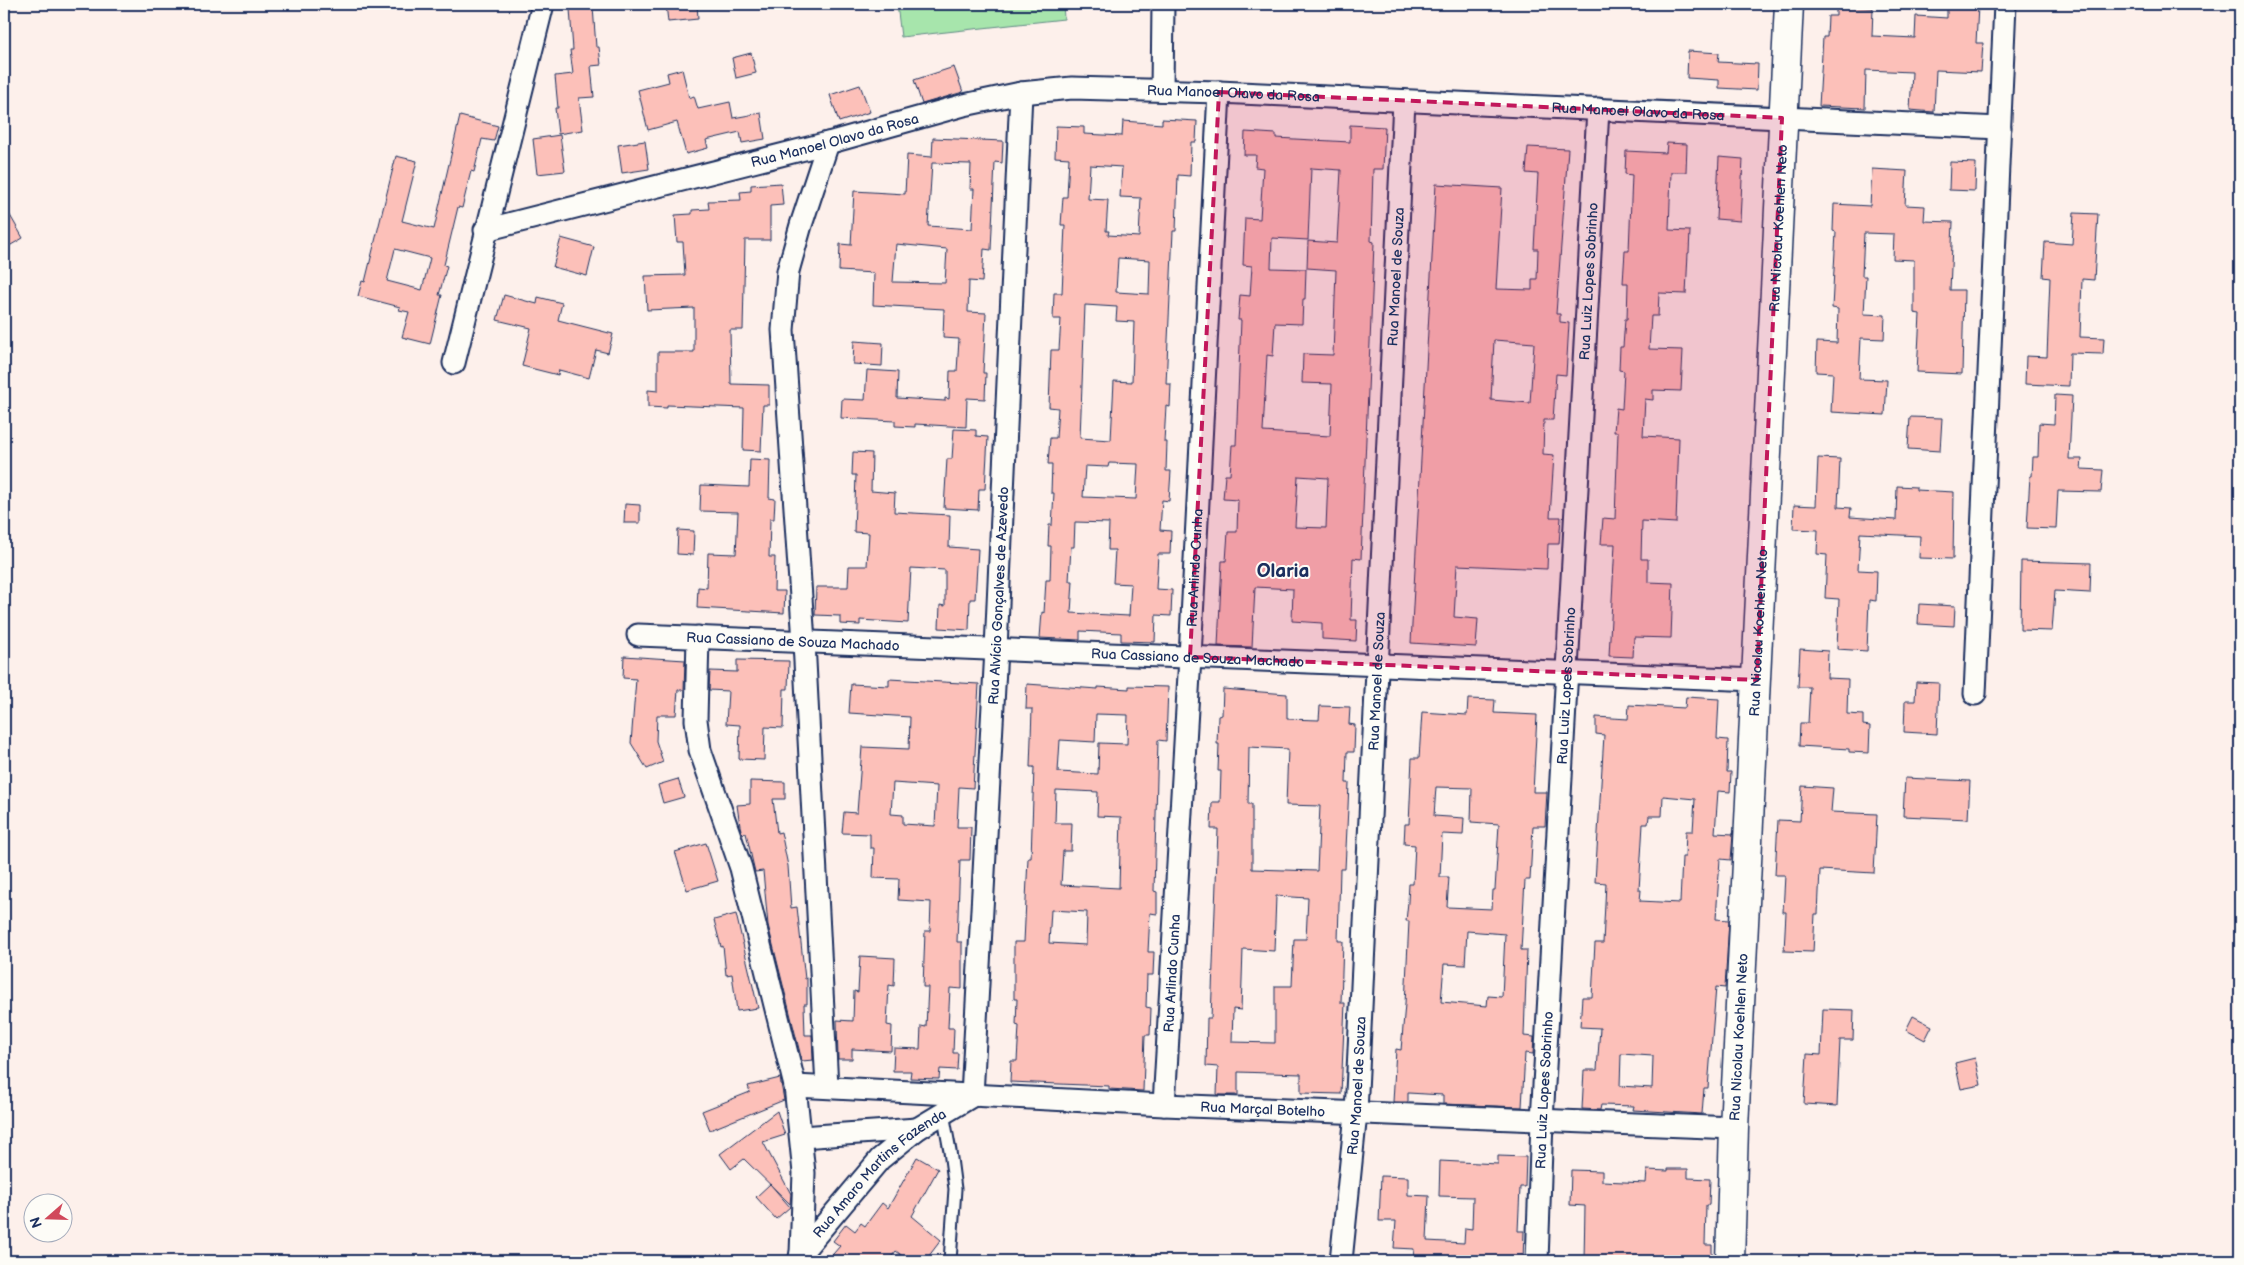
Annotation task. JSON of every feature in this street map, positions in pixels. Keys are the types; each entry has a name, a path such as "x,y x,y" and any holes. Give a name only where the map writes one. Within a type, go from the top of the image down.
{"main road":[{"name":"Rua Nicolau Koehlen Neto","path":"1730,1261 1734,1128 1789,4"}],"street":[{"path":"454,364 543,4"},
{"path":"1162,90 1163,4"},
{"path":"1975,694 2005,4"},
{"name":"Rua Manoel Olavo da Rosa","path":"486,230 828,143 964,105 1021,93 1072,88 1219,92 2000,128"},
{"name":"Rua Arlindo Cunha","path":"1164,1105 1190,657 1219,92"},
{"name":"Rua Alvício Gonçalves de Azevedo","path":"972,1096 996,650 1021,93"},
{"name":"Rua Manoel de Souza","path":"1341,1261 1356,1113 1379,665 1404,101"},
{"name":"Rua Luiz Lopes Sobrinho","path":"1537,1261 1542,1121 1598,109"},
{"path":"827,1087 804,642 783,330 788,272 801,225 828,143"},
{"name":"Rua Cassiano de Souza Machado","path":"638,635 1757,680"},
{"path":"698,637 696,720 700,750 741,868 795,1086 804,1173 800,1257"},
{"name":"Rua Marçal Botelho","path":"795,1086 1164,1105 1734,1128"},
{"name":"Rua Amaro Martins Fazenda","path":"800,1257 880,1160 917,1129 972,1096"},
{"path":"801,1137 917,1129"}],"lane":[{"path":"942,1113 955,1189 950,1261"}],"highlighted area":[{"path":"1219,92 1782,118 1757,680 1190,657"}],"green space":[{"path":"897,4 1063,4 1064,19 901,37"}],"building":[{"path":"666,4 697,4 698,19 668,22"},
{"path":"1947,4 1978,6 1976,43 1983,43 1981,72 1936,70 1934,112 1910,110 1912,72 1866,70 1865,108 1819,106 1823,37 1827,37 1828,16 1836,16 1836,6 1873,8 1872,36 1915,38 1916,16 1947,18"},
{"path":"593,7 596,47 599,47 601,65 591,66 594,97 579,98 583,130 558,134 555,108 558,108 555,76 573,74 570,50 573,50 570,9"},
{"path":"1688,51 1719,53 1718,62 1758,64 1757,90 1719,88 1719,80 1687,78"},
{"path":"751,53 756,73 736,78 732,58"},
{"path":"954,67 963,92 922,104 914,80"},
{"path":"682,69 689,98 694,96 698,109 730,102 733,118 761,113 765,139 742,143 740,132 706,140 708,148 686,154 677,122 648,130 638,90 669,82 667,73"},
{"path":"860,85 870,112 839,122 830,95"},
{"path":"460,116 498,126 494,141 482,139 474,172 471,171 462,208 458,207 444,265 447,266 439,295 442,295 430,344 402,337 409,312 399,310 400,307 358,296 362,281 365,282 396,156 417,161 402,221 434,229","holes":["395,249 430,258 422,290 387,281"]},
{"path":"1162,119 1197,121 1196,142 1191,142 1190,176 1178,175 1176,231 1173,231 1166,384 1171,384 1170,407 1166,406 1164,442 1167,442 1166,471 1171,471 1169,501 1162,500 1160,530 1171,531 1170,554 1158,554 1156,589 1172,590 1171,616 1156,615 1155,642 1121,641 1121,633 1080,631 1080,640 1040,638 1046,580 1050,580 1051,546 1048,546 1049,525 1052,525 1054,493 1051,493 1052,464 1048,464 1050,438 1056,438 1058,408 1049,407 1051,350 1059,350 1061,319 1053,319 1054,293 1062,293 1065,225 1061,225 1063,197 1067,197 1069,158 1055,157 1056,126 1084,127 1084,134 1122,136 1123,121 1162,124","holes":["1090,165 1122,167 1120,197 1141,198 1139,237 1108,235 1109,231 1106,231 1108,200 1088,199","1118,258 1150,260 1149,294 1116,292","1085,305 1117,307 1116,321 1134,322 1132,382 1114,381 1111,440 1080,438","1109,463 1138,464 1136,499 1083,497 1085,466 1108,467","1075,522 1109,523 1108,550 1115,550 1113,583 1131,584 1129,616 1071,613 1073,581 1069,581 1071,547 1074,547"]},
{"path":"1350,125 1385,127 1383,169 1373,169 1371,241 1374,242 1361,559 1353,558 1351,620 1357,620 1356,641 1322,639 1322,623 1292,621 1293,589 1255,587 1252,647 1218,646 1222,561 1226,561 1228,532 1237,532 1238,500 1223,499 1225,475 1230,475 1232,445 1236,445 1241,320 1238,320 1240,295 1250,296 1252,266 1243,265 1245,218 1260,219 1263,168 1255,167 1256,155 1244,155 1245,132 1276,134 1276,138 1350,142","holes":["1311,168 1341,170 1337,243 1308,241 1307,268 1336,270 1333,355 1303,354 1302,383 1332,384 1330,436 1263,432 1267,355 1273,356 1275,323 1302,324 1303,299 1305,299 1306,269 1271,268 1272,238 1308,240","1298,476 1328,478 1326,528 1295,527"]},
{"path":"560,135 565,171 537,174 533,139"},
{"path":"933,138 1003,141 1002,163 995,162 991,250 984,249 982,282 969,281 968,312 986,313 983,373 986,373 985,399 967,398 966,427 915,424 915,427 895,426 895,421 841,418 842,399 865,400 867,370 898,372 897,398 945,401 945,398 949,399 950,371 957,371 959,339 943,338 944,309 873,305 874,273 839,271 840,244 851,245 854,191 905,194 907,155 932,157","holes":["932,163 971,164 970,189 974,189 972,229 928,226","896,244 947,249 945,283 893,282"]},
{"path":"645,141 649,169 622,173 618,145"},
{"path":"1667,143 1687,144 1686,172 1671,172 1669,230 1690,231 1686,294 1659,293 1658,316 1651,316 1649,349 1683,350 1681,391 1653,390 1653,400 1645,399 1643,436 1679,438 1676,523 1642,521 1641,559 1648,559 1648,582 1673,583 1671,638 1634,637 1633,657 1609,656 1615,544 1601,544 1603,518 1615,519 1618,432 1614,432 1616,408 1622,409 1624,371 1619,370 1620,347 1623,347 1625,319 1627,319 1628,283 1623,283 1625,251 1629,251 1632,175 1625,174 1626,151 1666,153"},
{"path":"1528,147 1568,149 1556,314 1560,314 1560,322 1569,323 1566,375 1556,374 1553,420 1544,420 1543,454 1554,455 1550,517 1561,517 1559,544 1548,544 1547,569 1457,565 1454,617 1478,619 1476,647 1411,643 1436,184 1502,188 1496,289 1532,290 1532,279 1537,279 1538,249 1534,249 1538,174 1526,173","holes":["1494,340 1534,343 1530,403 1491,400"]},
{"path":"1719,157 1743,159 1740,221 1716,219"},
{"path":"1950,162 1976,163 1975,191 1949,190"},
{"path":"1872,169 1907,171 1905,205 1925,206 1924,221 1953,222 1950,290 1964,290 1962,374 1917,372 1920,314 1914,313 1914,260 1893,259 1894,234 1864,233 1862,276 1866,276 1864,314 1885,315 1884,339 1861,338 1859,379 1887,380 1885,415 1831,412 1833,373 1816,372 1817,342 1837,343 1838,309 1832,308 1836,232 1833,231 1834,204 1870,206"},
{"path":"781,183 783,205 770,206 770,240 745,240 743,330 730,330 731,384 769,385 769,405 763,405 761,451 743,450 744,408 667,405 667,408 648,407 648,390 658,391 658,352 694,352 694,308 647,310 645,276 685,275 683,242 677,242 675,215 692,214 692,210 709,209 708,201 741,200 740,192 751,191 751,185"},
{"path":"4,205 23,238 4,249"},
{"path":"2074,213 2098,214 2094,280 2082,279 2080,337 2104,338 2103,354 2070,353 2069,386 2025,384 2026,356 2047,357 2050,278 2043,277 2045,242 2072,244"},
{"path":"561,238 594,247 587,276 553,267"},
{"path":"504,295 537,304 538,297 562,303 558,320 613,334 608,353 596,350 589,378 559,370 558,375 522,366 531,328 497,320"},
{"path":"854,341 883,343 882,366 853,364"},
{"path":"2055,395 2072,396 2069,459 2082,459 2081,469 2103,470 2101,492 2058,491 2056,529 2027,528 2030,476 2032,476 2033,457 2038,457 2039,423 2054,424"},
{"path":"1910,417 1942,418 1940,451 1908,449"},
{"path":"954,429 976,430 976,436 988,437 985,489 979,489 978,510 944,508 947,459 952,459"},
{"path":"853,452 872,453 871,491 895,493 894,512 950,515 949,547 978,549 975,599 970,599 969,630 939,628 940,605 945,606 945,570 911,568 908,623 860,620 860,625 840,624 840,616 815,615 816,587 848,587 849,566 867,566 869,533 854,532 856,475 852,475"},
{"path":"1818,458 1840,459 1838,507 1851,508 1850,517 1896,520 1897,486 1916,487 1916,490 1954,492 1953,559 1919,558 1920,536 1860,533 1858,570 1877,571 1876,601 1869,600 1867,651 1837,649 1839,599 1825,598 1827,555 1817,554 1818,530 1793,529 1794,505 1816,506"},
{"path":"750,459 770,460 769,498 775,499 774,519 770,519 769,557 775,557 774,591 785,591 784,613 697,608 698,587 707,588 708,553 736,554 738,512 700,511 701,485 749,487"},
{"path":"625,504 640,505 640,523 624,523"},
{"path":"678,530 694,531 693,555 677,554"},
{"path":"2021,561 2091,563 2090,593 2055,591 2052,631 2020,630"},
{"path":"1919,604 1955,606 1954,626 1918,624"},
{"path":"1800,649 1828,651 1827,678 1848,679 1847,714 1863,715 1863,725 1870,726 1869,753 1849,752 1849,749 1799,746 1800,723 1808,723 1810,687 1798,687"},
{"path":"624,656 685,660 684,690 678,690 676,715 657,715 656,741 663,762 647,769 631,743 636,679 623,678"},
{"path":"737,660 789,661 788,689 784,689 783,728 765,727 764,760 739,759 740,725 726,724 728,691 709,690 710,671 737,672"},
{"path":"889,679 979,684 973,788 959,787 957,827 971,827 970,860 960,860 957,942 962,942 962,989 950,988 948,1028 954,1028 953,1053 958,1053 957,1070 940,1069 939,1079 910,1078 911,1071 893,1071 894,1048 920,1049 921,1026 926,1027 928,987 923,987 925,931 930,931 931,902 898,900 899,879 873,878 874,848 870,848 870,834 842,833 844,812 857,813 862,747 909,749 910,717 849,713 851,684 889,686","holes":["893,783 937,786 935,826 903,824 903,815 891,814"]},
{"path":"1916,682 1939,683 1937,734 1904,732 1905,701 1915,701"},
{"path":"1027,684 1098,689 1098,687 1129,689 1129,686 1168,687 1166,741 1158,740 1154,891 1157,892 1157,914 1150,913 1148,952 1154,952 1153,975 1147,975 1146,1007 1151,1008 1150,1035 1145,1035 1143,1091 1109,1089 1109,1086 1010,1082 1011,1061 1017,1061 1019,1026 1016,1025 1017,999 1014,999 1014,942 1024,942 1028,858 1031,858 1034,767 1030,767 1032,709 1026,709","holes":["1096,714 1128,715 1127,744 1099,743 1098,774 1058,772 1060,740 1095,742","1056,790 1098,792 1097,816 1121,817 1119,888 1061,885 1063,851 1071,851 1072,823 1055,823","1051,910 1087,912 1086,945 1049,943"]},
{"path":"1223,689 1287,694 1287,719 1319,720 1320,706 1350,707 1349,724 1355,725 1354,752 1347,752 1346,783 1349,783 1348,807 1345,869 1340,869 1338,941 1343,941 1341,1003 1345,1003 1341,1094 1301,1093 1301,1074 1238,1072 1238,1095 1217,1095 1218,1067 1206,1066 1207,1018 1211,1018 1218,829 1211,829 1212,802 1220,802 1221,771 1218,771 1219,744 1217,744 1218,716 1222,715","holes":["1249,747 1288,749 1286,805 1320,806 1317,871 1252,869 1252,804 1248,804","1276,896 1308,898 1306,939 1294,939 1292,986 1275,986 1275,1043 1232,1042 1233,1009 1241,1010 1243,949 1274,951"]},
{"path":"1686,697 1719,699 1717,739 1728,740 1727,772 1731,772 1730,792 1718,791 1715,833 1733,834 1731,860 1720,859 1716,919 1729,920 1725,988 1716,987 1708,1088 1704,1088 1702,1114 1633,1110 1634,1106 1601,1105 1600,1110 1582,1109 1584,1070 1597,1070 1600,1028 1580,1027 1582,997 1592,997 1595,943 1603,943 1606,883 1595,882 1604,735 1596,734 1596,717 1628,719 1629,705 1685,708","holes":["1663,796 1695,799 1693,831 1686,831 1685,857 1682,857 1680,903 1640,901 1643,824 1648,824 1649,816 1662,816","1621,1054 1653,1056 1652,1088 1620,1086"]},
{"path":"1468,699 1495,700 1494,713 1537,715 1533,792 1547,792 1545,826 1533,826 1530,880 1525,880 1521,950 1527,950 1524,1036 1534,1037 1533,1054 1525,1053 1522,1107 1443,1104 1443,1095 1408,1093 1408,1102 1393,1102 1396,1049 1401,1050 1405,1004 1409,921 1406,921 1409,884 1413,884 1415,845 1404,844 1405,824 1409,824 1412,758 1419,758 1422,712 1467,715","holes":["1436,787 1472,788 1471,822 1499,824 1492,909 1447,907 1449,877 1440,877 1442,834 1463,835 1464,818 1434,816","1467,931 1505,934 1502,997 1488,996 1487,1006 1441,1002 1444,964 1465,965"]},
{"path":"1905,778 1970,781 1968,819 1903,816"},
{"path":"678,779 684,797 663,803 658,785"},
{"path":"750,781 785,782 785,799 773,799 777,833 781,832 788,866 791,908 797,907 805,979 807,978 807,1004 804,1004 805,1035 812,1035 813,1060 802,1061 768,925 763,871 755,872 746,833 742,834 740,826 737,805 750,804"},
{"path":"1802,786 1833,788 1831,812 1877,814 1874,873 1820,870 1818,914 1815,914 1813,952 1784,951 1786,912 1783,912 1785,875 1775,875 1778,820 1800,821"},
{"path":"706,843 718,881 687,890 675,852"},
{"path":"736,914 758,1008 737,1011 732,974 726,975 723,946 721,947 714,920"},
{"path":"860,956 895,958 894,986 889,985 887,1025 892,1026 891,1051 852,1049 852,1059 838,1059 837,1020 853,1021 854,991 858,992"},
{"path":"1823,1009 1854,1010 1853,1040 1840,1040 1837,1106 1804,1104 1807,1054 1821,1055"},
{"path":"1913,1016 1932,1026 1925,1040 1906,1030"},
{"path":"1975,1058 1981,1085 1961,1089 1955,1063"},
{"path":"780,1078 784,1100 710,1130 702,1111 750,1092 748,1086"},
{"path":"777,1111 785,1135 763,1142 791,1194 790,1204 744,1159 731,1169 720,1154"},
{"path":"1498,1156 1526,1157 1525,1187 1520,1187 1518,1231 1524,1231 1523,1261 1413,1261 1414,1249 1394,1248 1396,1221 1379,1221 1381,1176 1408,1177 1408,1195 1429,1196 1427,1241 1464,1243 1465,1228 1472,1229 1473,1197 1439,1196 1440,1161 1498,1164"},
{"path":"917,1157 938,1169 912,1216 941,1240 925,1261 909,1261 896,1251 888,1261 827,1261 840,1246 833,1241 846,1224 855,1231 861,1223 865,1226 882,1203 888,1208"},
{"path":"1668,1169 1688,1169 1688,1178 1710,1179 1709,1205 1706,1205 1705,1245 1712,1245 1712,1261 1584,1261 1585,1206 1570,1205 1571,1170 1602,1171 1602,1181 1646,1183 1647,1170 1668,1171"},
{"path":"770,1184 790,1207 776,1219 756,1197"}],"district":[{"name":"Olaria","path":"1283,571"}]}
